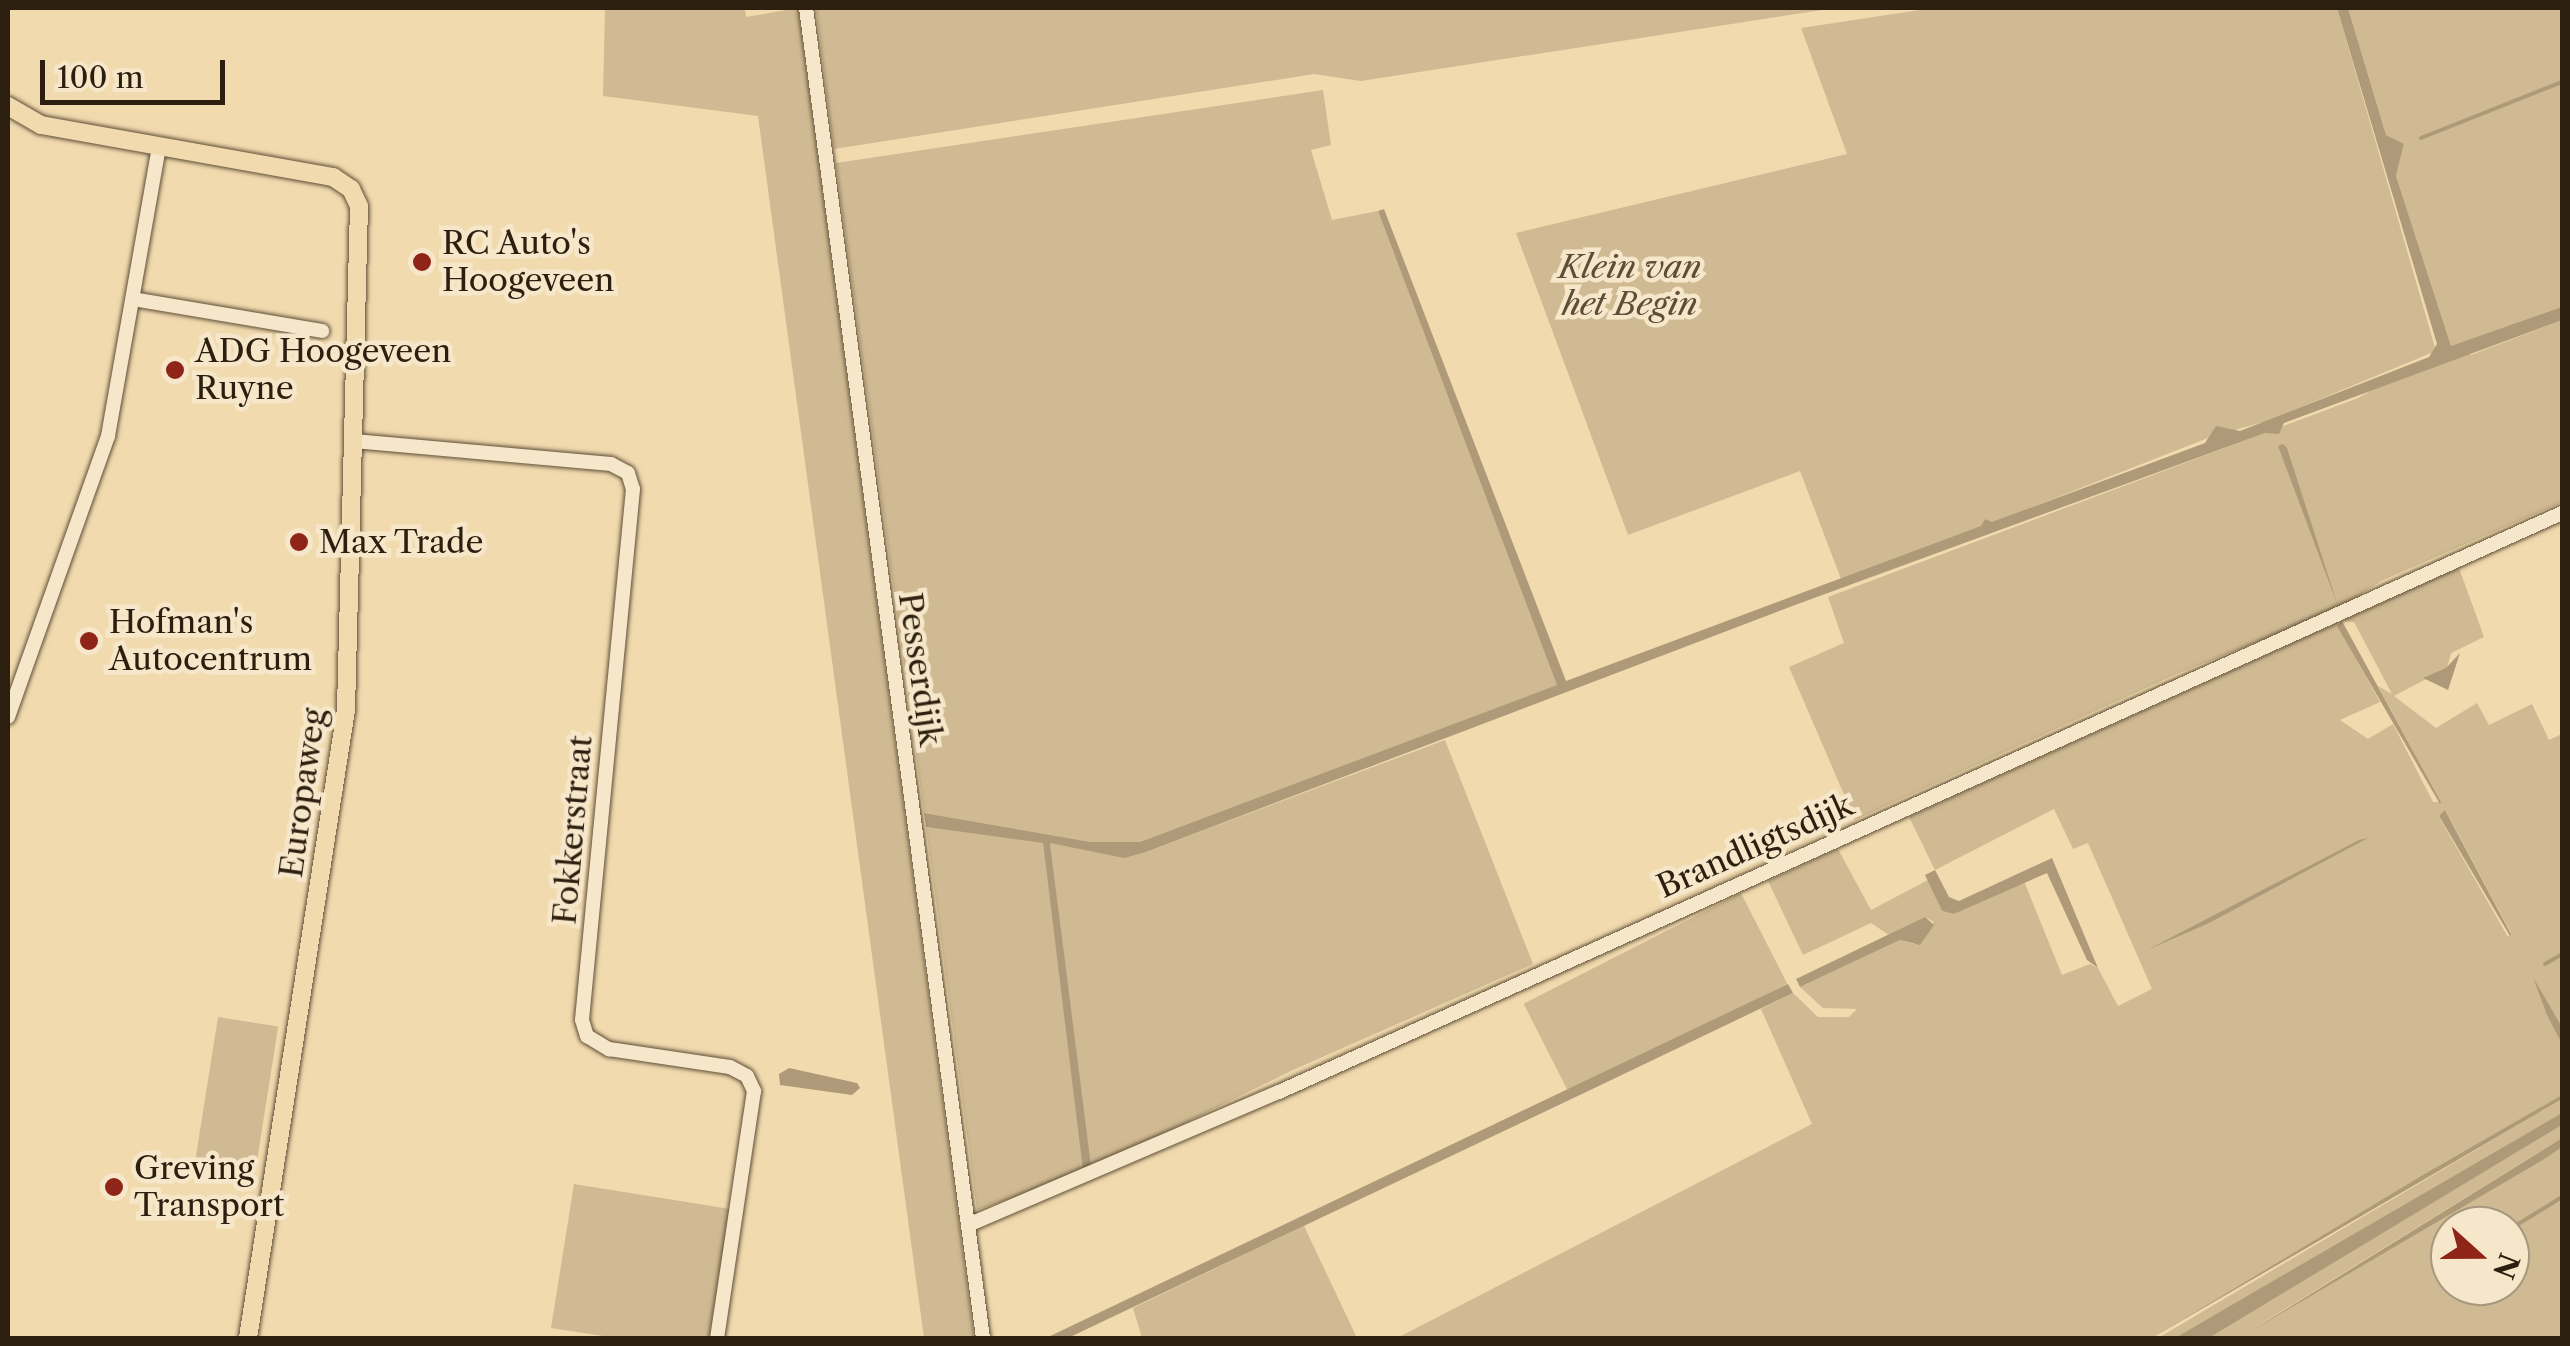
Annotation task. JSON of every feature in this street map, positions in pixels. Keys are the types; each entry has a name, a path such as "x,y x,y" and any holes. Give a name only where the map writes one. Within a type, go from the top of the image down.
{"main road":[{"name":"Europaweg","path":"8,106 41,124 333,177 353,192 360,214 346,710 248,1338"}],"street":[{"name":"Pesserdijk","path":"806,8 983,1338"},
{"path":"8,717 107,442 159,146"},
{"path":"133,300 322,331"},
{"name":"Fokkerstraat","path":"354,441 611,464 628,473 633,489 582,1020 587,1036 609,1048 730,1067 746,1076 754,1091 718,1338"},
{"name":"Brandligtsdijk","path":"968,1225 1279,1092 2562,513"}],"green space":[{"path":"605,8 745,8 746,17 798,8 974,1338 924,1338 758,116 603,96"},
{"path":"816,8 1835,8 1361,81 1314,74 834,149"},
{"name":"Klein van het Begin","path":"1933,8 2337,8 2436,351 2267,421 2213,436 1992,523 1985,519 1982,526 1841,579 1800,471 1628,535 1516,233 1847,154 1801,28"},
{"path":"2348,8 2562,8 2562,307 2468,344 2471,355 2562,320 2562,502 2381,581 2337,610 2179,673 1855,820 1789,667 1844,643 1828,597 2358,398 2451,346 2396,176 2404,145 2386,135"},
{"path":"1323,90 1331,145 1311,150 1332,220 1378,211 1558,685 1140,842 1091,842 924,813 836,163"},
{"path":"2459,568 2484,637 2451,653 2447,668 2394,696 2436,728 2477,703 2489,725 2532,704 2549,740 2562,734 2562,1027 2534,979 2562,1043 2562,1095 2152,1338 1397,1338 1812,1124 1761,1009 1793,993 1818,1017 1849,1017 1857,1009 1823,1008 1800,987 1900,940 1914,944 1934,922 1925,917 1889,935 1871,923 1803,955 1768,881 1838,849 1871,910 1928,880 1942,911 1954,914 2024,881 2062,975 2090,964 2098,968 2118,1006 2152,989 2088,843 2073,849 2054,809 1935,870 1909,817","holes":["2342,621 2354,622 2392,694 2378,686 2441,802 2433,802 2393,724 2368,739 2340,720 2380,702 2338,626","2446,811 2511,933 2508,937 2439,817"]},
{"path":"1445,740 1533,964 1293,1070 1083,1173 977,1210 926,827 1043,842 1084,1170 1090,1166 1050,843 1146,852"},
{"path":"1741,893 1787,984 1570,1095 1524,1004"},
{"path":"218,1017 278,1027 254,1181 194,1171"},
{"path":"2562,1099 2562,1113 2520,1140 2175,1338 2158,1338"},
{"path":"2562,1125 2562,1138 2452,1206 2430,1206 2430,1219 2251,1330 2430,1225 2430,1306 2530,1306 2530,1206 2462,1206 2562,1147 2562,1338 2209,1338"},
{"path":"574,1184 730,1209 709,1338 616,1338 551,1328"},
{"path":"1304,1226 1357,1338 1142,1338 1133,1308"}],"shaded area":[{"path":"2337,8 2348,8 2386,135 2404,144 2396,176 2451,346 2562,307 2562,320 2284,423 2279,434 2265,433 1795,605 1146,852 1124,858 1050,843 1091,1166 1083,1170 1043,843 926,827 924,813 1091,842 1140,842 1557,685 1378,211 1384,209 1566,681 1981,526 1985,519 1992,522 2205,443 2216,426 2240,431 2429,357 2437,344"},
{"path":"2283,444 2287,448 2338,606 2278,446"},
{"path":"2342,621 2441,802 2440,804 2337,626"},
{"path":"2460,653 2448,690 2423,678 2446,668"},
{"path":"2445,810 2511,934 2510,936 2439,816"},
{"path":"2368,838 2209,923 2147,950 2359,840"},
{"path":"2052,858 2098,968 2087,960 2047,873 1954,914 1942,911 1925,875 1935,870 1949,897 1959,901"},
{"path":"1925,917 1934,925 1920,945 1900,940 1800,987 1796,979"},
{"path":"2533,977 2562,1027 2562,1044 2547,1015"},
{"path":"1788,984 1793,993 1582,1094 1068,1338 1046,1338"},
{"path":"789,1068 857,1083 860,1088 852,1095 780,1085 779,1074"},
{"path":"2562,1095 2562,1099 2152,1338 2423,1175"},
{"path":"2562,1113 2562,1125 2209,1338 2175,1338"},
{"path":"2562,1138 2562,1147 2541,1161 2464,1206 2452,1206"},
{"path":"2430,1220 2430,1226 2251,1331"}],"waterway":[{"path":"2421,138 2562,82"},
{"path":"2545,964 2562,954"},
{"path":"2530,1217 2562,1197"}],"place":[{"name":"RC Auto's Hoogeveen","path":"422,262"},
{"name":"ADG Hoogeveen Ruyne","path":"175,370"},
{"name":"Max Trade","path":"299,542"},
{"name":"Hofman's Autocentrum","path":"89,641"},
{"name":"Greving Transport","path":"114,1187"}]}
